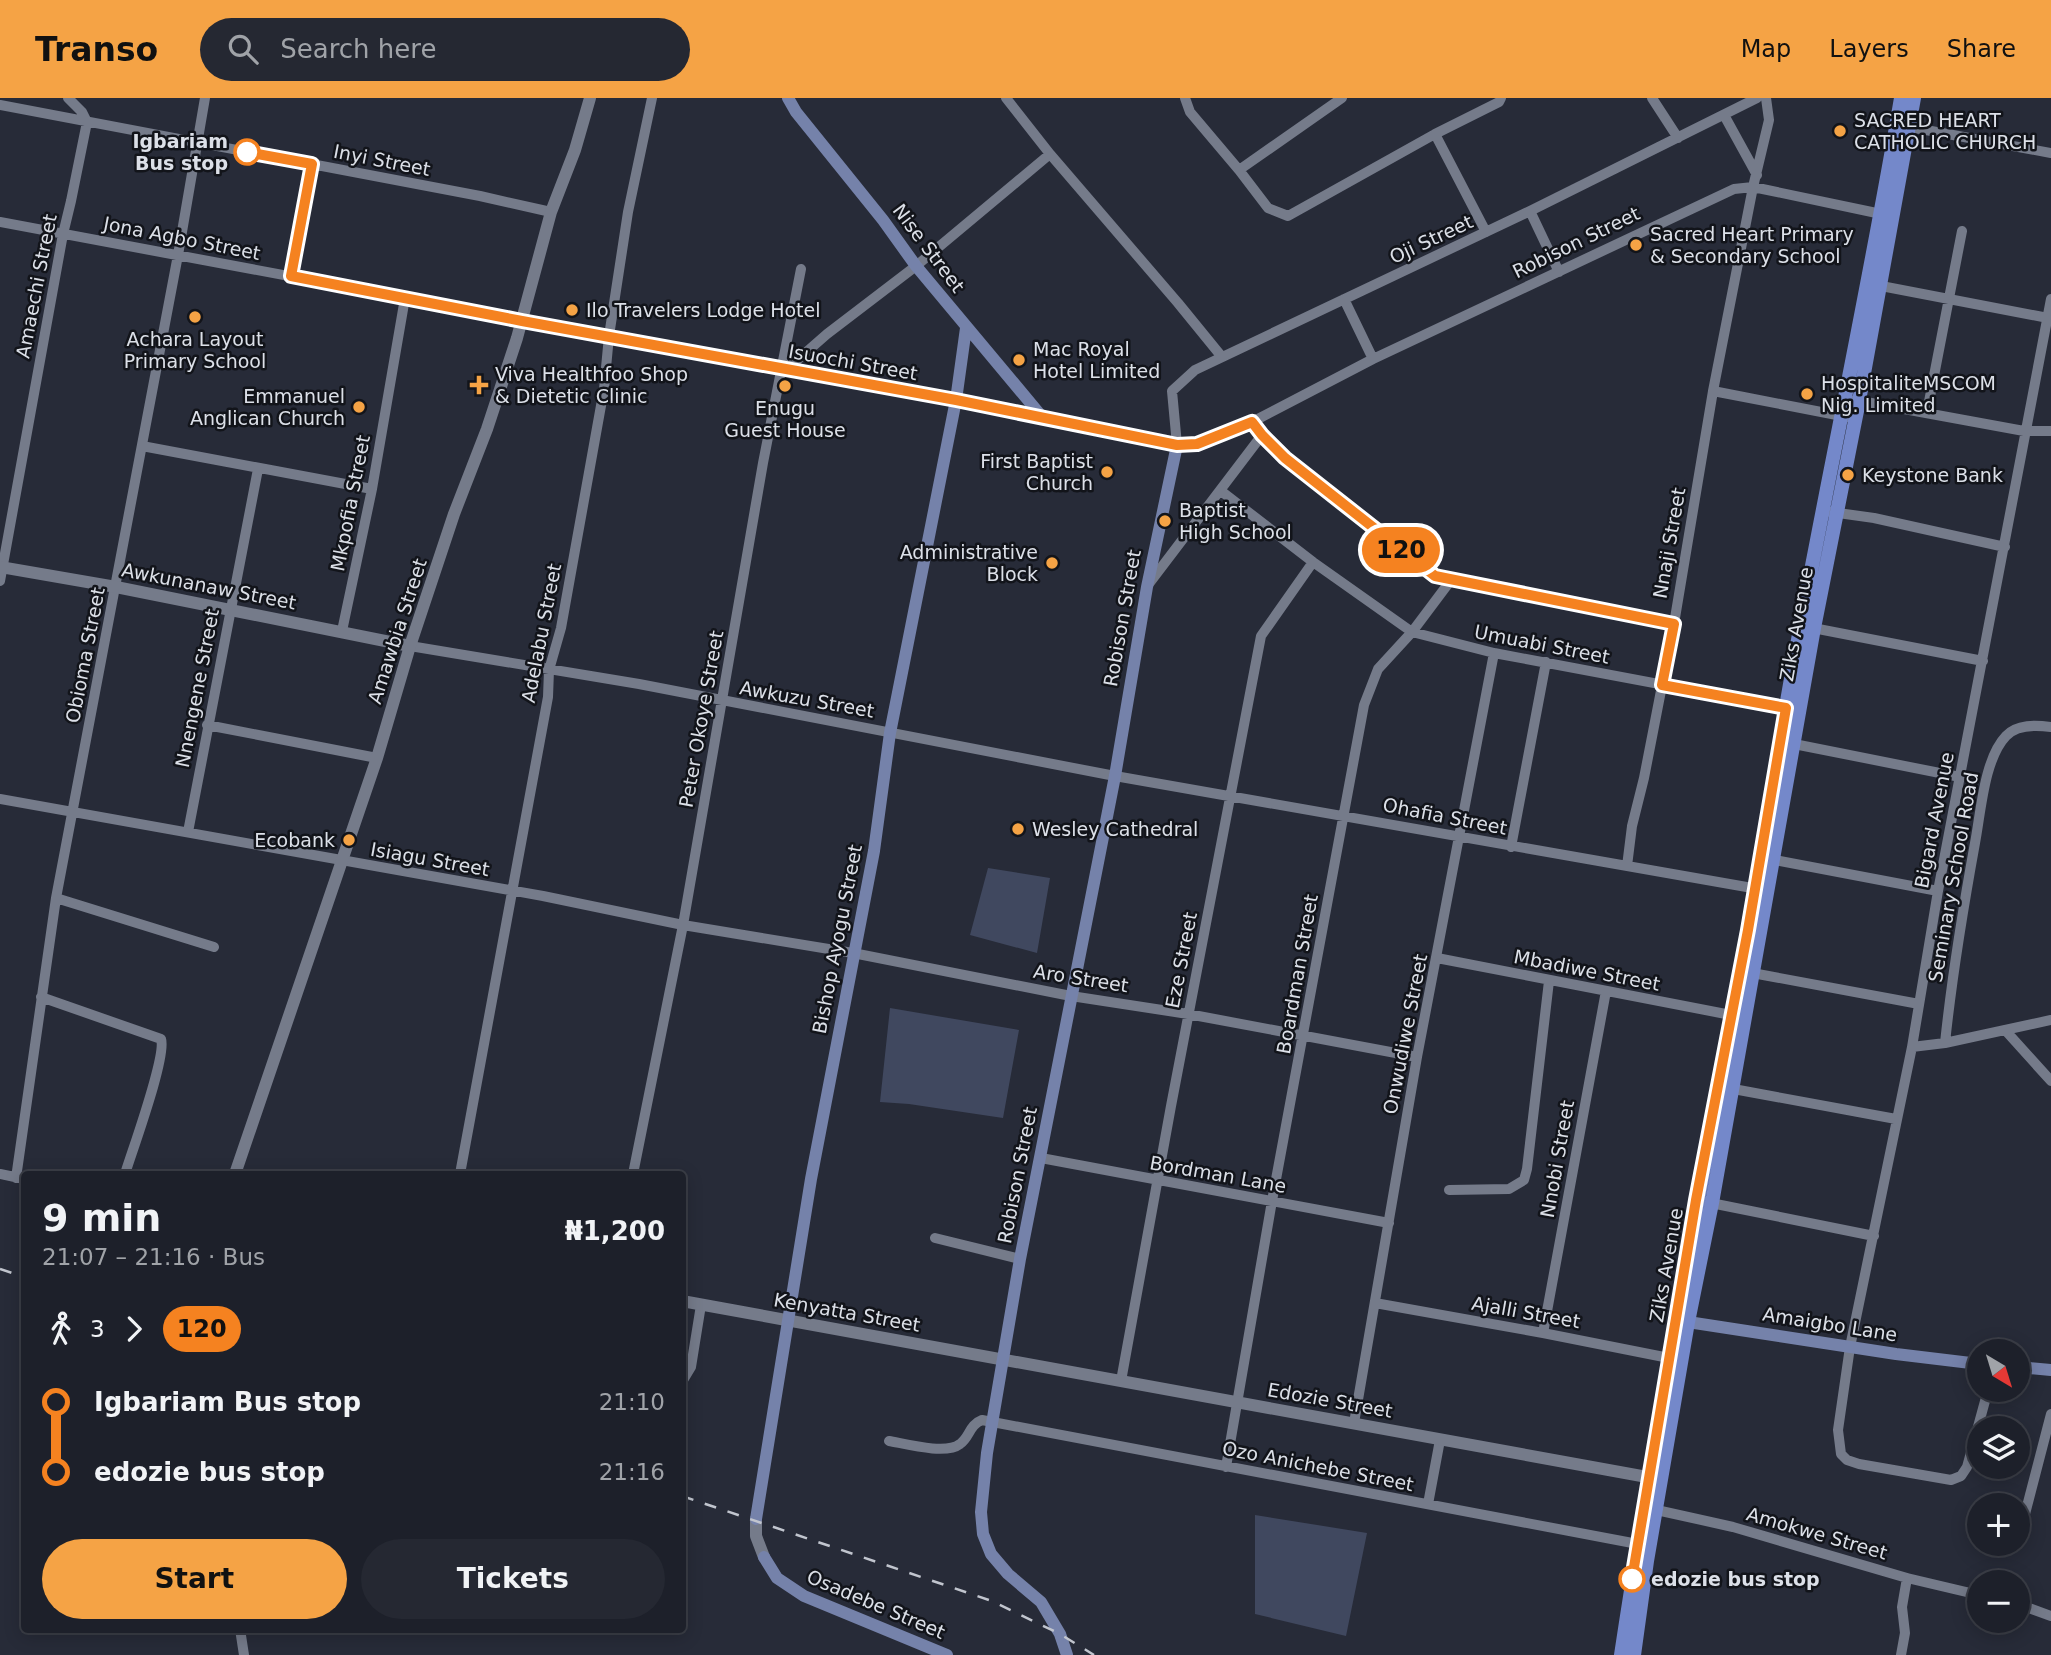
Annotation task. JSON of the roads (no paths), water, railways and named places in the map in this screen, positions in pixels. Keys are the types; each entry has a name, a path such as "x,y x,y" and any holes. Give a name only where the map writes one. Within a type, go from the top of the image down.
{"main road":[{"name":"Nise Street","path":"788,98 796,112 883,220 916,266 1043,418"},
{"name":"Ziks Avenue","path":"1901,98 1903,126"},
{"name":"Ziks Avenue","path":"1762,889 1775,860 1794,744 1793,709 1807,627 1853,399 1903,126 1914,98"},
{"name":"Bishop Ayogu Street","path":"756,1519 787,1320 874,851 890,733 956,400 966,328"},
{"name":"Isuochi Street","path":"956,400 1177,445"},
{"name":"Robison Street","path":"993,1422 1020,1259 1115,776 1147,587 1177,445"},
{"name":"Ziks Avenue","path":"1621,1655 1650,1508 1682,1321 1712,1203 1725,1087 1762,889 1779,741 1793,709"},
{"name":"Ziks Avenue","path":"1682,1321 1696,1200 1725,1087"},
{"name":"Amaigbo Lane","path":"1682,1321 1967,1362"},
{"path":"2030,1368 2051,1370"},
{"path":"993,1422 981,1512 983,1534 1000,1567 1041,1602 1050,1614 1067,1655"},
{"name":"Ziks Avenue","path":"1634,1655 1643,1545"},
{"name":"Osadebe Street","path":"764,1557 777,1578 804,1596 947,1655"}],"street":[{"path":"68,98 82,112 87,122"},
{"name":"Obioma Street","path":"20,1179 41,997 56,898 178,255 205,98"},
{"name":"Amawbia Street","path":"236,1171 377,758 410,646 454,514 488,429 522,321 551,212 575,150 590,98"},
{"name":"Adelabu Street","path":"461,1171 548,697 549,670 561,628 604,389 609,336 628,212 652,98"},
{"path":"1006,98 1049,155 1222,357"},
{"path":"1185,98 1190,112 1268,208 1288,216 1434,134 1499,102 1501,98"},
{"path":"1239,170 1342,98"},
{"path":"1652,98 1678,138"},
{"name":"Oji Street","path":"1177,445 1172,391 1195,370 1530,211 1757,98"},
{"name":"Nnaji Street","path":"1627,866 1632,826 1674,624 1713,391 1753,187 1769,120 1766,98"},
{"name":"Inyi Street","path":"0,105 480,195 551,212"},
{"path":"1724,115 1757,175"},
{"name":"Amaechi Street","path":"1,572 62,234 87,122"},
{"path":"1903,126 2051,153"},
{"path":"1434,134 1486,232"},
{"path":"784,369 916,266 1049,155"},
{"path":"291,276 312,164"},
{"path":"1753,187 1887,215"},
{"name":"Robison Street","path":"1177,445 1197,444 1252,422 1373,359 1700,203 1734,189 1753,187"},
{"path":"1530,211 1559,272"},
{"name":"Jona Agbo Street","path":"0,222 522,321"},
{"path":"1927,412 1962,231"},
{"name":"Peter Okoye Street","path":"634,1171 683,925 721,701 801,269"},
{"path":"1874,285 2048,318"},
{"name":"Mkpofia Street","path":"342,631 372,489 405,298"},
{"path":"1343,299 1373,359"},
{"name":"Bigard Avenue","path":"1985,1402 1967,1467 1962,1476 1951,1480 1859,1464 1847,1460 1841,1454 1838,1444 1850,1347 1912,1047 1938,891 2051,299"},
{"name":"Isuochi Street","path":"522,321 956,400"},
{"path":"1713,391 1849,418"},
{"path":"1853,399 2024,431 2051,431"},
{"path":"1252,422 1285,458 1435,576 1674,624"},
{"path":"1147,587 1262,435"},
{"path":"142,446 372,489"},
{"name":"Nnengene Street","path":"188,832 258,469"},
{"name":"Umuabi Street","path":"1221,491 1313,562 1412,632 1494,653 1793,709"},
{"path":"1831,511 2005,547"},
{"name":"Eze Street","path":"1121,1381 1261,636 1313,562"},
{"name":"Awkunanaw Street","path":"1,572 116,587 410,646"},
{"name":"Boardman Street","path":"1226,1467 1272,1201 1364,705 1373,678 1383,663 1412,632 1451,580"},
{"path":"1807,627 1983,661"},
{"name":"Awkuzu Street","path":"410,646 639,684 1115,776"},
{"name":"Onwudiwe Street","path":"1354,1423 1417,1057 1494,653"},
{"path":"1511,847 1546,663"},
{"path":"207,725 377,758"},
{"name":"Seminary School Road","path":"1945,1044 1956,950 1987,778 1997,747 2019,727 2051,727"},
{"path":"1779,741 1960,776"},
{"name":"Ohafia Street","path":"1115,776 1762,889"},
{"name":"Isiagu Street","path":"0,799 511,891 683,925 853,953"},
{"path":"1775,860 1938,891"},
{"path":"56,898 214,947"},
{"name":"Aro Street","path":"853,953 1071,996 1188,1014 1417,1057"},
{"name":"Mbadiwe Street","path":"1437,958 1738,1016"},
{"path":"1746,972 1919,1004"},
{"path":"1449,1190 1509,1189 1524,1180 1549,981"},
{"name":"Nnobi Street","path":"1543,1333 1606,991"},
{"path":"41,997 161,1039 163,1044 157,1070 126,1171"},
{"path":"1912,1047 1945,1044 2051,1020"},
{"path":"2005,1030 2051,1082"},
{"path":"1725,1087 1896,1119"},
{"name":"Bordman Lane","path":"1041,1158 1389,1223"},
{"path":"0,1174 20,1179"},
{"path":"1696,1200 1874,1236"},
{"path":"934,1238 1020,1259"},
{"name":"Kenyatta Street","path":"686,1302 1004,1360"},
{"name":"Ajalli Street","path":"1375,1303 1675,1359"},
{"path":"686,1375 691,1367 701,1305"},
{"name":"Edozie Street","path":"1004,1360 1655,1479"},
{"path":"2030,1495 2051,1414"},
{"path":"889,1441 949,1449 961,1444 972,1425 978,1422 993,1422"},
{"name":"Ozo Anichebe Street","path":"993,1422 1643,1545"},
{"path":"1428,1504 1440,1440"},
{"name":"Amokwe Street","path":"1650,1508 1732,1527 1908,1578 1967,1592"},
{"name":"Bishop Ayogu Street","path":"756,1519 756,1536 764,1557"},
{"path":"1901,1655 1905,1633 1902,1607 1908,1578"},
{"path":"2030,1608 2051,1616"},
{"path":"241,1633 244,1655"}],"railway":[{"path":"0,1269 21,1276"},
{"path":"686,1497 992,1601 1060,1634 1094,1655"}],"place":[{"name":"SACRED HEART CATHOLIC CHURCH","path":"1840,131"},
{"name":"Igbariam Bus stop","path":"247,152"},
{"name":"Sacred Heart Primary & Secondary School","path":"1636,245"},
{"name":"Ilo Travelers Lodge Hotel","path":"572,310"},
{"name":"Achara Layout Primary School","path":"195,317"},
{"name":"Mac Royal Hotel Limited","path":"1019,360"},
{"name":"Viva Healthfoo Shop & Dietetic Clinic","path":"479,385"},
{"name":"Enugu Guest House","path":"785,386"},
{"name":"HospitaliteMSCOM Nig. Limited","path":"1807,394"},
{"name":"Emmanuel Anglican Church","path":"359,407"},
{"name":"First Baptist Church","path":"1107,472"},
{"name":"Keystone Bank","path":"1848,475"},
{"name":"Baptist High School","path":"1165,521"},
{"name":"Administrative Block","path":"1052,563"},
{"name":"Wesley Cathedral","path":"1018,829"},
{"name":"Ecobank","path":"349,840"},
{"name":"edozie bus stop","path":"1632,1579"}]}
